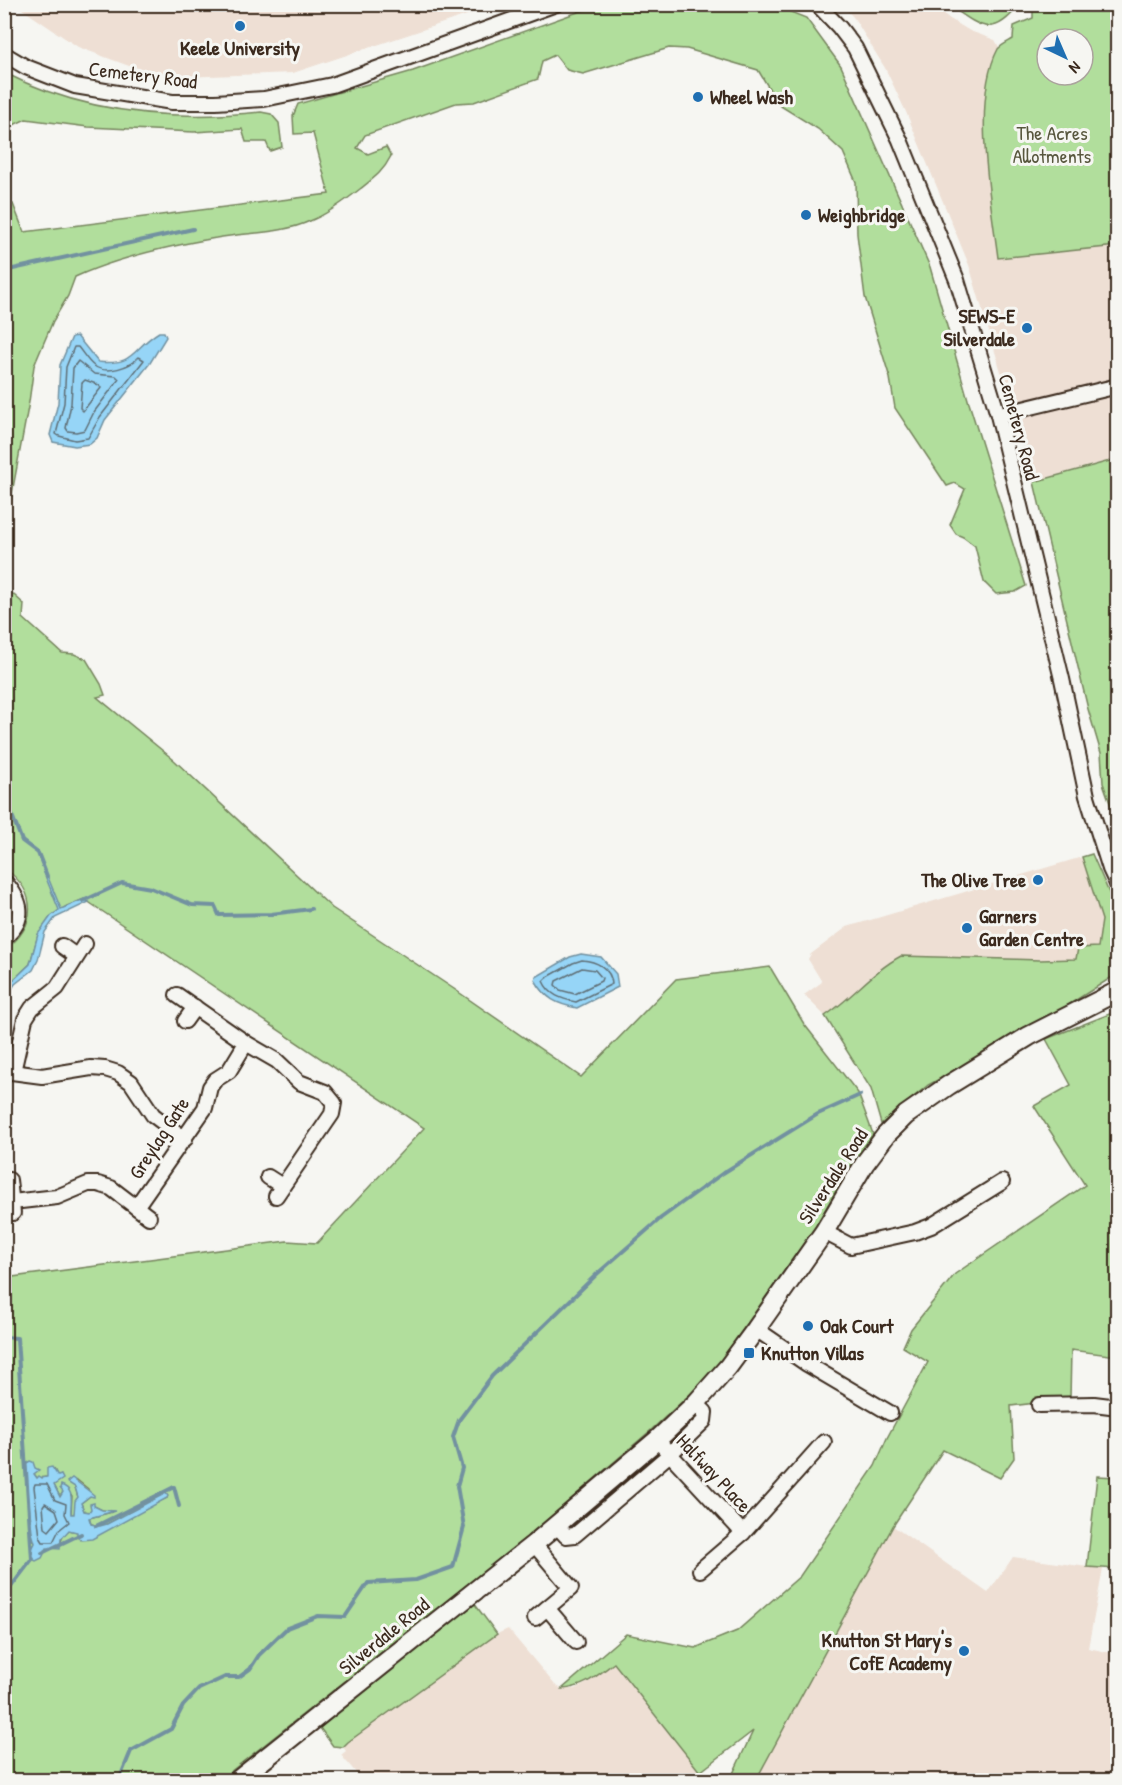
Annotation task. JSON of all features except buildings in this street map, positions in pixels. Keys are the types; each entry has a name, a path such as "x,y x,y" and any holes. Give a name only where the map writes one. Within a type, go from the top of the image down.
{"main road":[{"name":"Silverdale Road","path":"243,1779 534,1544 561,1531 657,1440 701,1408 824,1232 865,1163 886,1135 906,1115 949,1085 1029,1036 1118,990"}],"street":[{"name":"Cemetery Road","path":"4,54 26,67 75,86 172,102 264,99 332,85 556,4"},
{"name":"Cemetery Road","path":"817,4 855,48 900,140 957,280 998,415 1062,679 1087,796 1107,860 1118,886"},
{"path":"998,415 1118,386"},
{"path":"4,881 18,899 20,914 16,926 4,938"},
{"path":"62,946 80,950 57,988 32,1008 25,1019 9,1072 42,1076 91,1068 118,1073 131,1082 153,1115 185,1138"},
{"path":"177,995 246,1043 277,1061 299,1082 325,1092 334,1103 332,1114 279,1191 268,1177"},
{"path":"184,1021 195,1007"},
{"name":"Greylag Gate","path":"136,1207 205,1108 210,1087 215,1080 229,1071 246,1043"},
{"name":"Greylag Gate","path":"9,1180 13,1207 57,1197 88,1184 98,1184 111,1188 149,1217"},
{"path":"824,1232 845,1244 857,1246 915,1232 931,1226 1002,1182"},
{"path":"756,1329 807,1364 890,1413"},
{"path":"1040,1405 1094,1404 1118,1407"},
{"name":"Silverdale Road","path":"561,1531 575,1535 670,1454 704,1421 701,1408"},
{"name":"Halfway Place","path":"657,1440 743,1533"},
{"name":"Halfway Place","path":"700,1570 743,1533 824,1442"},
{"path":"534,1544 571,1588 535,1618"},
{"path":"547,1608 576,1642"}],"shaded area":[{"name":"Keele University","path":"16,5 497,5 293,73 183,77 129,66 78,47"},
{"path":"842,5 932,5 970,31 995,40 999,47 988,80 998,258 1117,246 1117,459 1034,482 969,265 906,112 885,68 854,18"},
{"path":"1082,857 1102,920 1098,947 1076,959 888,963 844,1004 825,1016 804,995 822,982 808,959 811,954 847,927"},
{"name":"Knutton St Mary's CofE Academy","path":"893,1526 988,1593 1013,1557 1103,1569 1088,1648 1117,1654 1117,1780 756,1780"},
{"path":"508,1629 555,1685 562,1689 575,1689 585,1684 614,1663 700,1772 693,1780 362,1780 341,1755 346,1751 343,1747 497,1634"}],"green space":[{"path":"606,4 773,5 806,18 841,66 930,267 969,403 1026,586 1015,592 996,594 984,582 975,546 956,534 950,525 965,489 955,483 947,486 895,408 890,378 865,297 857,234 856,182 843,152 818,129 779,105 758,70 687,49 669,48 583,74 567,70 555,55 542,61 538,79 474,102 456,103 365,135 357,148 368,154 386,147 391,156 388,162 370,181 336,207 317,218 288,228 198,241 162,249 127,258 75,277 34,366 5,531 5,207 13,204 24,232 329,194 313,133 294,134 293,116 298,104 413,71"},
{"path":"949,5 1019,5 1001,23 986,26 969,19"},
{"name":"The Acres Allotments","path":"1030,5 1117,5 1117,246 998,258 985,152 986,95 990,70 998,49 1013,39 1014,26 1033,18 1033,11 1027,8"},
{"path":"5,73 35,87 66,97 130,111 195,115 261,112 271,114 279,123 282,147 270,151 266,142 246,142 242,129 194,132 88,127 26,119 5,129"},
{"path":"1118,459 1117,823 1103,783 1101,753 1088,709 1034,482"},
{"path":"5,587 24,604 23,618 62,653 74,654 86,659 105,695 97,697 174,760 332,908 581,1077 676,979 770,967 804,1024 858,1093 873,1134 845,1175 815,1227 711,1375 527,1537 220,1780 5,1780 5,1278 287,1241 317,1243 424,1128 84,899 51,916 38,935 30,964 5,988 5,949 16,940 28,920 28,898 16,878 5,869","holes":["27,1462 33,1466 37,1478 47,1477 54,1469 58,1477 61,1475 54,1485 60,1497 63,1492 72,1496 71,1514 74,1515 78,1497 75,1487 77,1480 88,1489 90,1496 81,1503 84,1511 89,1512 94,1506 112,1512 89,1518 91,1524 100,1526 107,1524 77,1537 78,1532 69,1530 64,1533 60,1544 51,1549 47,1548 45,1552 31,1552 35,1543 25,1465","166,1494 167,1498 107,1524"]},
{"path":"1092,854 1117,911 1117,974 1035,1026 928,1085 881,1124 871,1089 825,1016 881,969 901,956 1076,959 1078,948 1098,947 1102,920 1082,857"},
{"path":"1117,1011 1117,1356 1071,1350 1070,1399 1011,1406 1014,1458 1000,1478 943,1450 893,1526 756,1780 730,1780 753,1731 700,1772 614,1663 584,1683 562,1689 626,1634 695,1648 737,1631 800,1576 875,1466 887,1438 928,1362 903,1347 911,1329 955,1274 1085,1185 1034,1106 1071,1085 1046,1039"},
{"path":"1097,1476 1117,1477 1117,1569 1087,1567"},
{"path":"474,1603 497,1634 343,1747 333,1746 320,1728 387,1671"}],"water":[{"path":"159,332 164,332 166,337 150,363 105,420 97,438 90,444 75,446 53,442 50,435 58,403 60,365 72,337 77,336 98,362 110,363 127,359"},
{"path":"44,873 47,875 61,909 84,899 89,902 55,918 45,932 33,970 15,984 5,999 5,988 30,964 38,934 51,916 59,910"},
{"path":"581,954 601,957 616,974 618,987 577,1008 552,1000 543,992 535,980 536,977 570,957"},
{"path":"30,1461 39,1470 34,1474 37,1478 47,1477 47,1468 52,1467 58,1476 61,1475 63,1479 54,1485 60,1497 63,1492 61,1485 69,1490 71,1514 74,1514 75,1501 78,1497 75,1487 67,1482 72,1478 94,1495 81,1503 84,1511 89,1512 90,1504 94,1503 94,1506 102,1510 115,1511 89,1518 91,1524 100,1526 107,1524 166,1493 168,1496 92,1539 81,1540 77,1537 77,1532 69,1530 61,1539 60,1549 47,1548 42,1558 36,1561 32,1559 31,1551 35,1543 25,1464"}],"waterway":[{"path":"4,271 193,229"},
{"path":"4,795 22,841 38,853 47,876"},
{"path":"83,901 122,883 151,888 192,905 215,906 219,915 271,914 311,909"},
{"path":"119,1780 131,1751 171,1729 183,1706 199,1689 225,1677 239,1677 250,1669 259,1655 287,1628 318,1616 345,1617 368,1583 416,1580 453,1567 464,1527 457,1486 462,1468 453,1437 459,1420 492,1376 597,1274 661,1218 723,1173 818,1114 860,1095"},
{"path":"4,1337 17,1338 32,1559"},
{"path":"96,1526 174,1487 179,1506"},
{"path":"42,1553 81,1534"},
{"path":"4,1596 33,1558"}],"place":[{"name":"Keele University","path":"240,26"},
{"name":"Wheel Wash","path":"698,97"},
{"name":"Weighbridge","path":"806,215"},
{"name":"SEWS-E Silverdale","path":"1027,328"},
{"name":"The Olive Tree","path":"1038,880"},
{"name":"Garners Garden Centre","path":"967,928"},
{"name":"Oak Court","path":"808,1326"},
{"name":"Knutton Villas","path":"749,1353"},
{"name":"Knutton St Mary's CofE Academy","path":"964,1651"}]}
